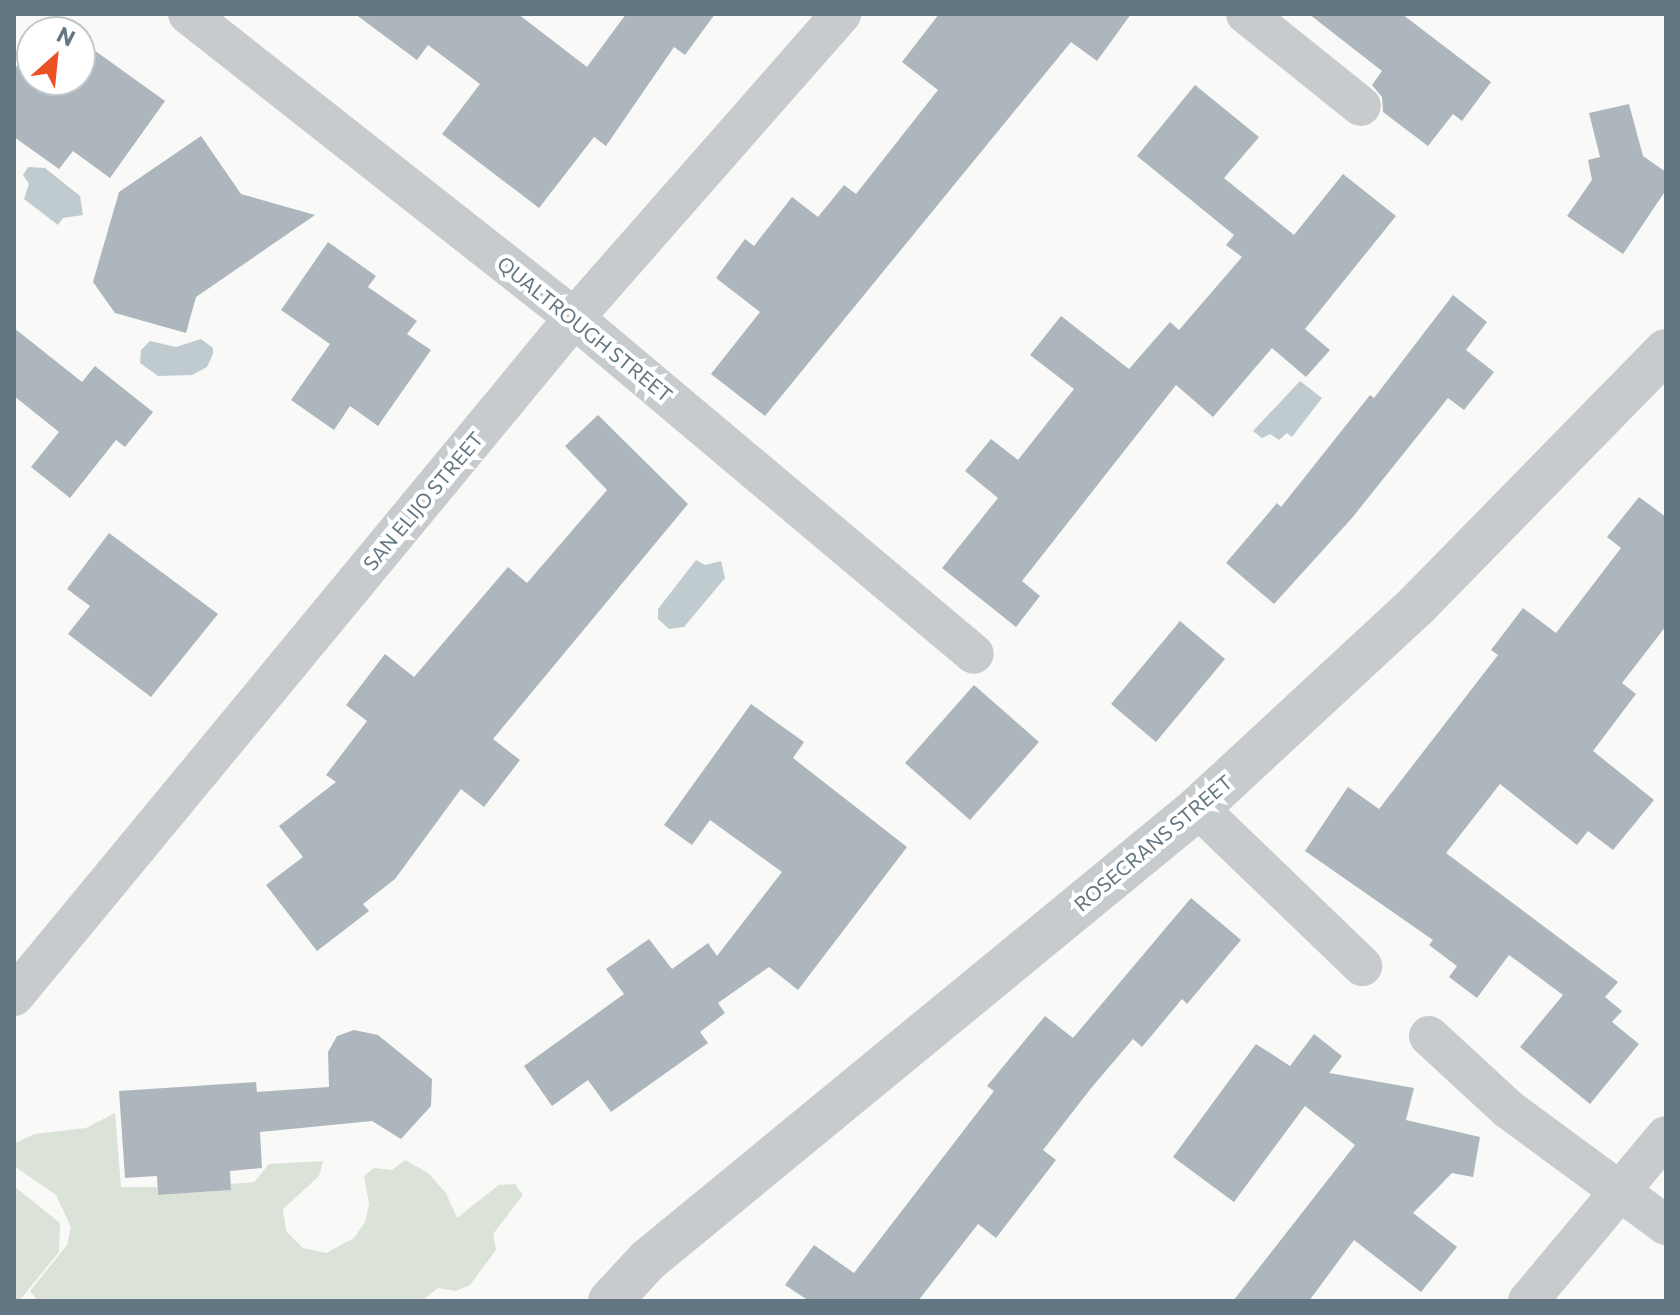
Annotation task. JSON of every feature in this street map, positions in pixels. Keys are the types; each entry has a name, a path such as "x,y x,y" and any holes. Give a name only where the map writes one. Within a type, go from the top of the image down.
{"street":[{"name":"QUALTROUGH STREET","path":"188,14 574,318 974,654"},
{"name":"SAN ELIJO STREET","path":"14,996 574,318 841,14"},
{"path":"1246,14 1361,106"},
{"name":"ROSECRANS STREET","path":"610,1301 648,1260 1198,808 1418,604 1666,351"},
{"path":"1198,808 1362,966"},
{"path":"1429,1036 1508,1109 1666,1225"},
{"path":"1528,1301 1666,1136"}],"shaded area":[{"path":"28,167 45,168 80,196 83,215 63,218 58,225 24,199 29,184 23,175"},
{"path":"201,339 213,348 213,354 207,367 192,375 158,376 140,363 141,350 150,341 176,347"},
{"path":"1300,381 1322,398 1292,437 1287,433 1279,440 1270,434 1262,438 1253,431"},
{"path":"696,560 705,565 721,561 725,578 684,627 669,629 658,619 658,609"},
{"path":"115,1113 121,1187 157,1187 158,1195 230,1190 230,1184 254,1182 269,1164 323,1161 319,1176 283,1209 286,1231 303,1248 326,1253 354,1238 365,1222 369,1204 364,1176 374,1168 392,1170 405,1160 428,1173 446,1193 457,1218 499,1185 515,1184 523,1195 493,1234 496,1250 470,1285 456,1291 438,1288 421,1301 38,1301 30,1291 67,1245 71,1227 56,1195 14,1166 14,1144 34,1134 86,1128"},
{"path":"14,1186 60,1223 59,1252 19,1301 14,1301"}],"building":[{"path":"355,14 518,14 587,67 626,14 715,14 685,55 674,47 606,146 594,137 539,208 442,134 480,84 428,45 417,60"},
{"path":"939,14 1131,14 1097,61 1071,42 765,416 711,374 760,312 716,278 745,239 754,246 792,197 818,217 844,185 856,194 938,90 902,62"},
{"path":"1309,14 1402,14 1491,82 1462,121 1453,114 1428,146 1383,112 1382,97 1372,85 1382,71"},
{"path":"96,51 165,101 110,178 73,151 59,169 14,137 16,67 16,96 96,96"},
{"path":"1195,85 1259,137 1224,178 1294,235 1343,174 1396,216 1305,329 1330,350 1306,377 1272,348 1213,417 1176,385 1022,581 1040,596 1016,627 942,568 998,498 965,471 991,439 1018,460 1074,389 1030,355 1061,316 1129,369 1170,322 1179,330 1242,257 1226,245 1234,235 1137,156"},
{"path":"1629,104 1643,156 1666,172 1666,190 1623,254 1567,216 1592,180 1588,160 1600,157 1589,113"},
{"path":"201,136 241,194 315,215 196,297 186,333 115,313 93,282 119,192"},
{"path":"328,242 376,276 368,287 417,321 407,334 431,350 378,426 350,406 334,430 291,400 330,344 281,310"},
{"path":"1453,295 1487,322 1466,350 1494,372 1464,410 1448,398 1352,518 1274,604 1226,563 1277,503 1281,507 1370,395 1374,398"},
{"path":"14,328 82,382 95,366 153,412 125,447 116,440 70,498 31,467 59,432 14,396"},
{"path":"598,415 688,504 493,739 520,760 484,807 461,789 395,879 363,904 369,911 317,951 266,885 303,857 279,826 336,782 326,775 367,721 346,705 385,654 414,677 508,567 527,583 607,490 565,446"},
{"path":"1639,497 1666,517 1666,626 1622,683 1636,694 1593,751 1654,800 1613,850 1588,831 1577,845 1500,784 1446,853 1618,982 1605,997 1622,1011 1612,1022 1639,1044 1590,1104 1520,1047 1563,995 1509,955 1477,998 1449,977 1457,966 1429,945 1433,940 1305,851 1348,787 1379,809 1498,655 1491,650 1523,608 1556,633 1621,548 1607,537"},
{"path":"109,533 218,614 151,697 68,634 90,606 67,589"},
{"path":"1180,621 1225,659 1156,742 1111,704"},
{"path":"974,685 1039,742 970,820 905,763"},
{"path":"751,704 804,742 793,758 907,847 798,990 769,967 718,1003 725,1013 700,1032 708,1043 611,1112 588,1080 552,1106 524,1066 624,994 606,969 649,939 672,969 708,943 717,956 782,872 710,820 692,845 664,825"},
{"path":"1191,898 1241,940 1187,1004 1182,999 1142,1047 1133,1039 1092,1087 1043,1150 1056,1160 996,1238 978,1224 918,1301 809,1301 785,1285 814,1245 854,1273 994,1091 987,1086 1045,1016 1073,1038"},
{"path":"354,1030 378,1035 432,1079 431,1106 401,1139 372,1121 260,1132 262,1168 230,1171 231,1190 158,1195 157,1176 125,1178 119,1091 256,1082 257,1092 329,1087 328,1052 337,1036"},
{"path":"1314,1034 1342,1056 1329,1073 1414,1088 1406,1120 1480,1137 1473,1177 1452,1173 1413,1213 1457,1247 1421,1292 1354,1240 1309,1301 1233,1301 1355,1145 1305,1106 1234,1202 1173,1157 1256,1044 1290,1066"}]}
